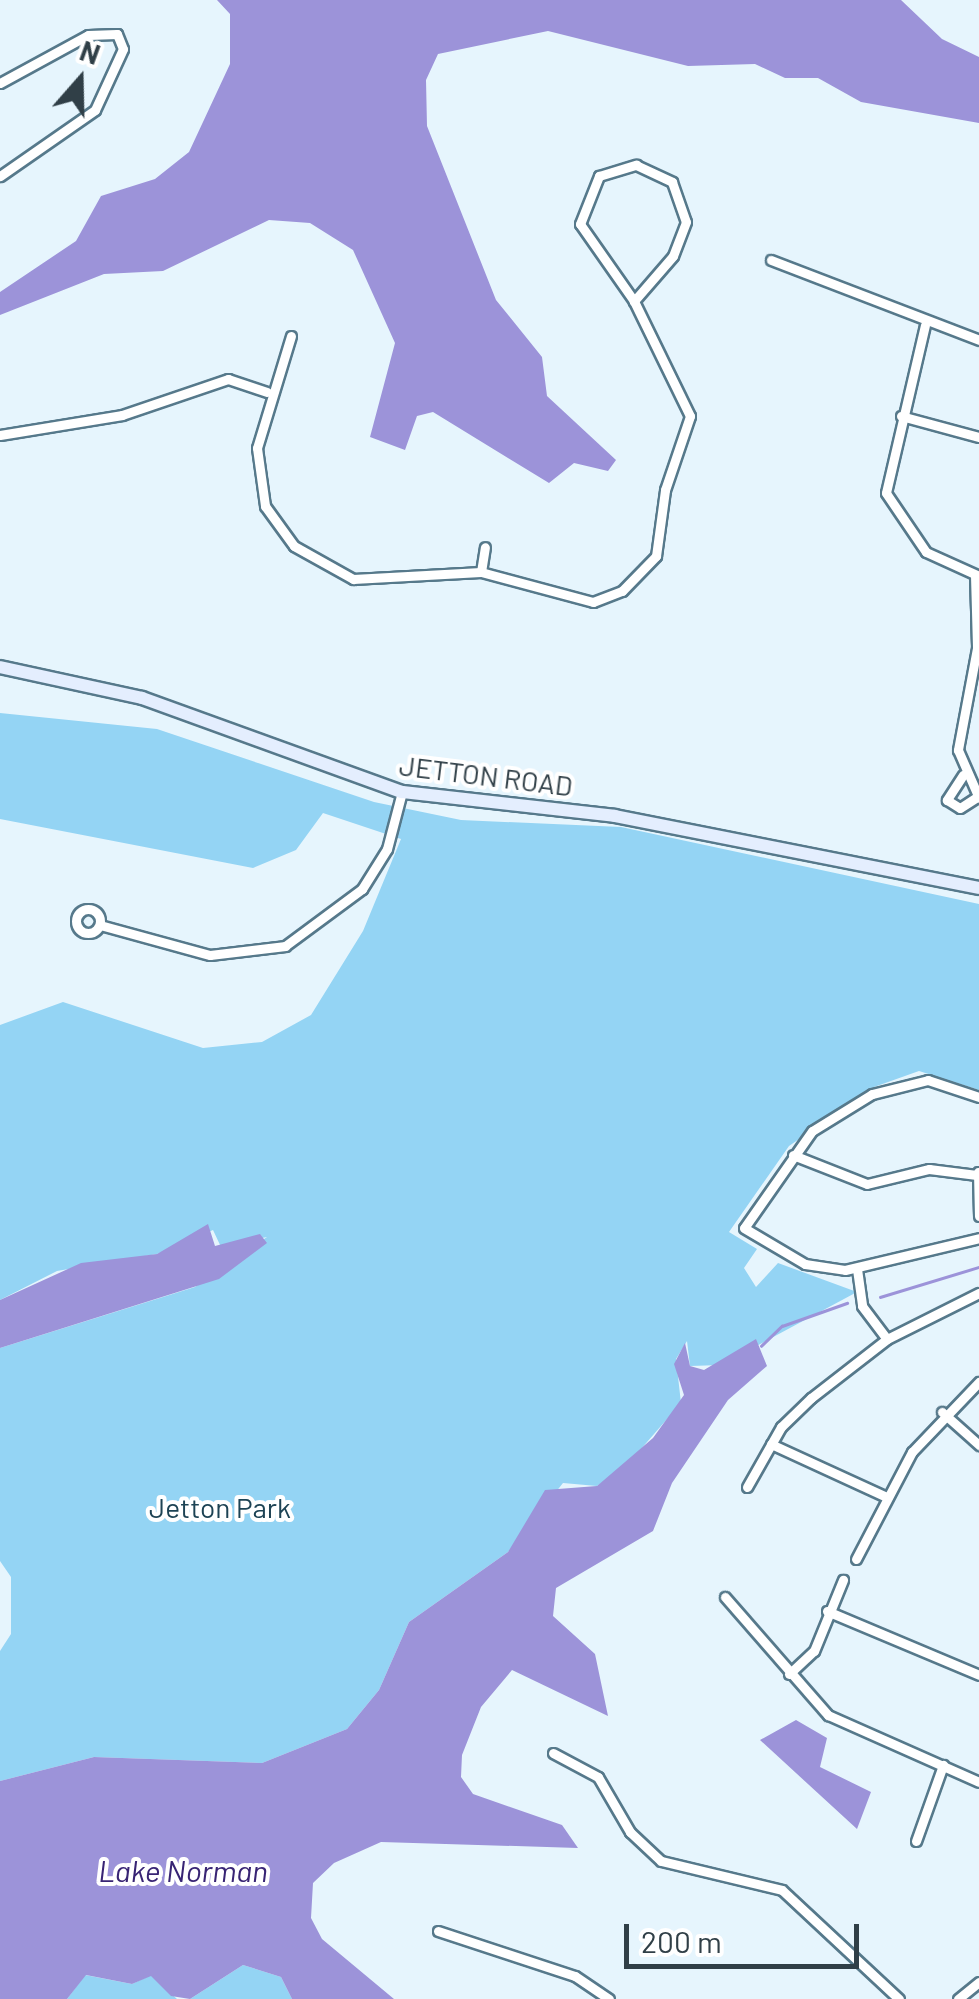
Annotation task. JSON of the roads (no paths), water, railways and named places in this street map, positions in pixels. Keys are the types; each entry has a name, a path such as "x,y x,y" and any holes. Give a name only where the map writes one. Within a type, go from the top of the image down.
{"street":[{"path":"0,83 88,35 117,34 123,49 95,110 0,176"},
{"path":"291,336 285,370 268,392 259,485 294,546 353,579 481,572 594,602 622,591 654,561 689,406 634,302 586,247 580,224 592,183 626,165 672,182 686,222 673,256 634,302"},
{"path":"771,260 925,325 979,340"},
{"path":"925,325 885,479 892,508 926,552 977,575 975,688 963,775 947,800 960,808 978,798 963,775"},
{"path":"0,435 122,414 228,379 268,392"},
{"path":"901,416 979,437"},
{"path":"481,572 484,547"},
{"name":"JETTON ROAD","path":"0,667 142,698 402,792 615,816 979,888"},
{"path":"100,924 210,956 285,946 341,911 370,879 402,792"},
{"path":"979,1097 928,1080 891,1085 812,1131 744,1228 804,1264 857,1269 979,1238"},
{"path":"793,1155 867,1184 929,1169 978,1172 979,1216"},
{"path":"857,1269 862,1306 887,1339"},
{"path":"747,1487 771,1444 799,1409 887,1339 979,1294"},
{"path":"856,1559 887,1496 942,1412 979,1382"},
{"path":"942,1412 979,1445"},
{"path":"771,1444 887,1496"},
{"path":"789,1674 814,1651 842,1580"},
{"path":"724,1598 828,1716 979,1782"},
{"path":"828,1611 979,1675"},
{"path":"553,1753 598,1777 630,1832 660,1861 782,1890 899,1999"},
{"path":"916,1841 943,1765"},
{"path":"438,1931 582,1979 610,1999"},
{"path":"958,1999 979,1982"}],"water":[{"path":"217,0 901,0 942,39 979,57 979,123 861,102 818,78 785,78 755,64 688,66 548,31 438,54 426,80 427,126 496,300 542,357 547,396 616,460 608,471 574,463 549,483 433,412 417,416 405,450 370,437 395,343 353,250 310,223 269,220 163,271 104,274 0,315 0,292 76,241 101,196 155,179 189,152 230,64 230,14"},
{"path":"208,1224 215,1246 260,1234 267,1243 219,1279 0,1348 0,1300 81,1263 157,1254"},
{"name":"Lake Norman","path":"756,1339 767,1366 728,1400 672,1483 653,1531 556,1588 553,1616 595,1654 608,1716 512,1670 481,1707 462,1755 461,1777 473,1794 562,1825 578,1848 381,1842 334,1863 313,1883 311,1918 322,1939 394,1999 292,1999 281,1977 243,1965 190,1999 171,1996 151,1976 132,1984 86,1975 67,1999 0,1999 0,1781 94,1757 262,1763 347,1729 379,1690 409,1622 508,1552 545,1490 597,1486 653,1438 684,1395 674,1364 685,1343 690,1366 704,1370"},
{"path":"796,1720 827,1738 820,1767 871,1792 857,1829 760,1740"}],"waterway":[{"path":"880,1297 979,1267"},
{"path":"761,1346 782,1326 847,1303"}],"park label":[{"name":"Jetton Park","path":"220,1507"}]}
